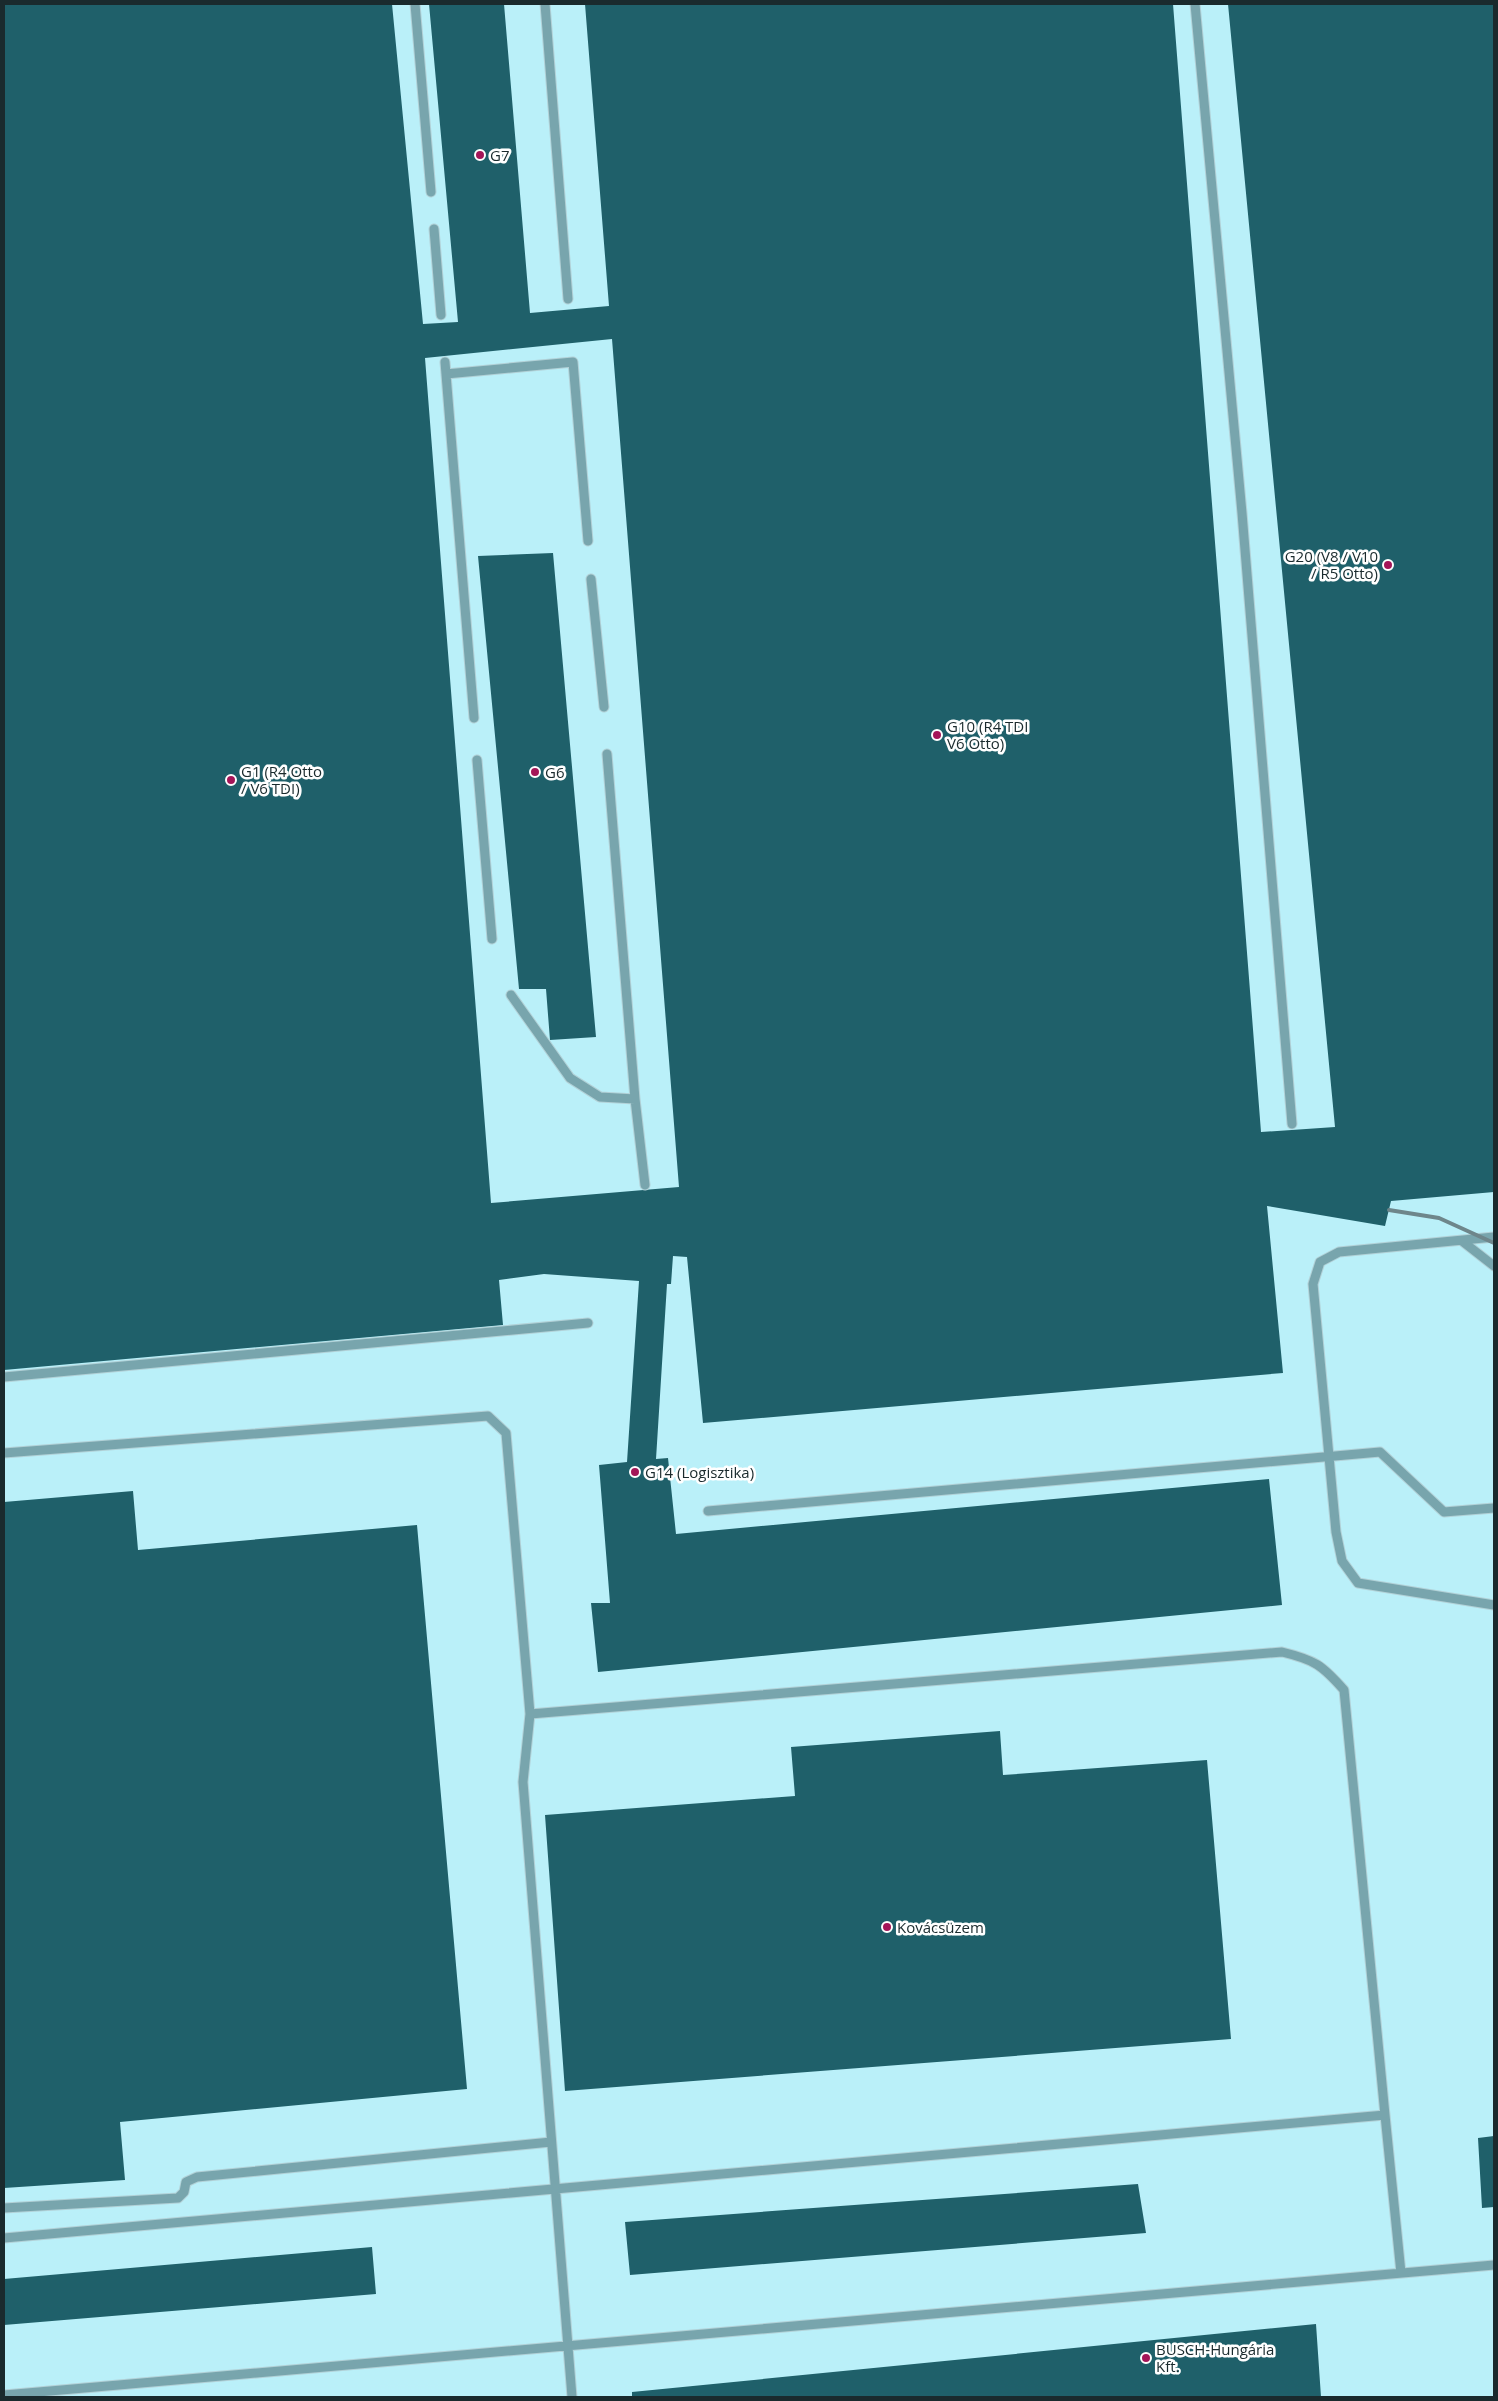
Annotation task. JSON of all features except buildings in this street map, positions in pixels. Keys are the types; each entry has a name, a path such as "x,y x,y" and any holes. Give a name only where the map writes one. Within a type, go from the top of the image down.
{"lane":[{"path":"414,4 431,192"},
{"path":"545,4 568,299"},
{"path":"1195,4 1242,513 1292,1124"},
{"path":"434,229 441,315"},
{"path":"445,362 474,718"},
{"path":"446,374 573,362 588,541"},
{"path":"591,579 604,707"},
{"path":"608,754 634,1099 645,1185"},
{"path":"477,760 492,939"},
{"path":"511,995 570,1078 600,1097 634,1099"},
{"path":"1494,1237 1339,1252 1320,1262 1313,1284 1336,1532 1342,1561 1358,1583 1494,1605"},
{"path":"1462,1241 1494,1266"},
{"path":"4,1377 588,1323"},
{"path":"4,1454 488,1416 506,1433 530,1714 523,1782 572,2397"},
{"path":"708,1511 1380,1452 1444,1512 1494,1508"},
{"path":"530,1714 1282,1652 1308,1658 1327,1670 1344,1690 1401,2273"},
{"path":"4,2238 1385,2115"},
{"path":"4,2208 178,2198 184,2192 186,2182 197,2176 551,2142"},
{"path":"4,2395 1494,2265"}],"shaded area":[{"path":"4,4 1494,4 1494,2397 4,2397"}],"railway":[{"path":"1389,1210 1439,1218 1494,1243"}],"place":[{"name":"G7","path":"480,155"},
{"name":"G20 (V8 / V10 / R5 Otto)","path":"1388,565"},
{"name":"G10 (R4 TDI V6 Otto)","path":"937,735"},
{"name":"G6","path":"535,772"},
{"name":"G1 (R4 Otto / V6 TDI)","path":"231,780"},
{"name":"G14 (Logisztika)","path":"635,1472"},
{"name":"Kovácsüzem","path":"887,1927"},
{"name":"BUSCH-Hungária Kft.","path":"1146,2358"}]}
